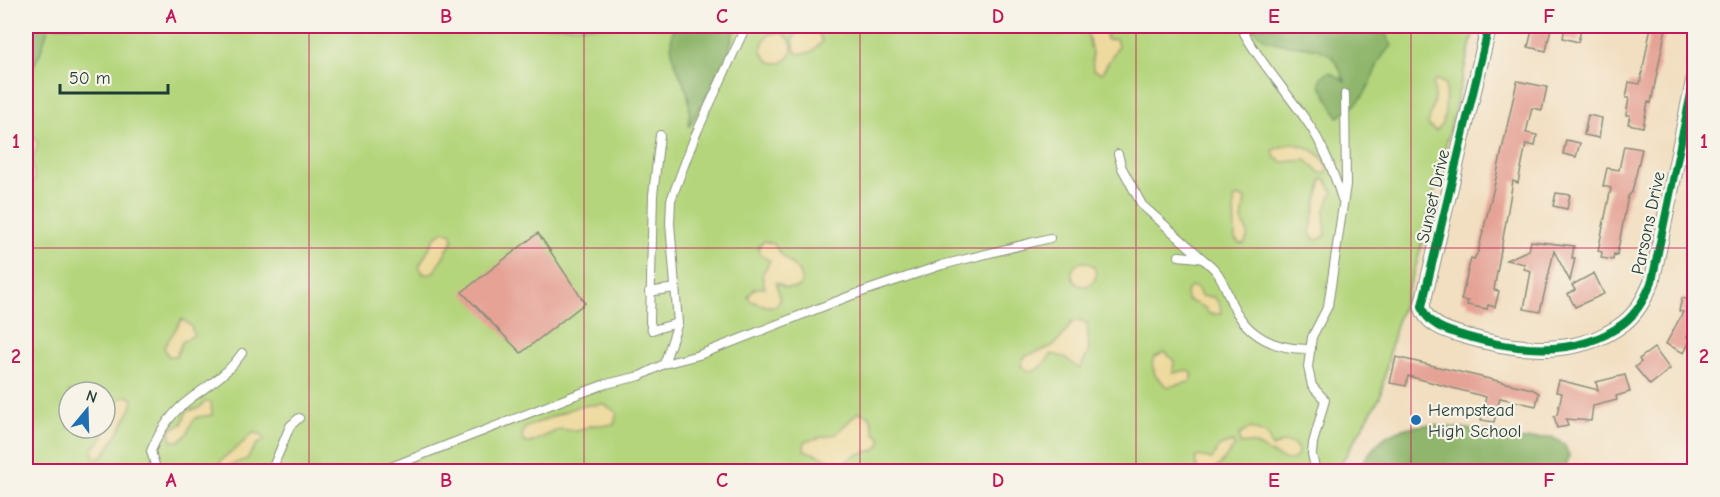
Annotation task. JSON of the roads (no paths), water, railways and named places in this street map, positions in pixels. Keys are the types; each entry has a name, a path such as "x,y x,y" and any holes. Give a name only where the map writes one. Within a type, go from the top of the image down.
{"street":[{"name":"Sunset Drive","path":"1478,339 1445,330 1424,313 1422,306 1489,26"},
{"name":"Parsons Drive","path":"1478,339 1517,348 1569,345 1602,336 1626,322 1645,298 1652,281 1695,79"}],"lane":[{"path":"664,364 678,322 670,224 671,200 695,136 746,26"},
{"path":"1240,26 1251,46 1311,128 1332,168 1343,200"},
{"path":"1316,471 1312,454 1313,443 1325,400 1312,386 1308,367 1312,337 1328,306 1343,200 1347,157 1345,94"},
{"path":"660,135 653,195 649,292 651,330 678,322"},
{"path":"1118,154 1122,168 1142,206 1204,260 1221,279 1242,320 1254,334 1268,343 1290,350 1311,349"},
{"path":"378,471 595,388 640,376 664,364 699,356 806,312 942,265 1050,238"},
{"path":"1179,256 1204,260"},
{"path":"649,292 675,288"},
{"path":"157,471 151,451 165,425 190,399 223,377 242,354"},
{"path":"271,471 290,426 299,418"}],"place":[{"name":"Hempstead High School","path":"1416,420"}]}
